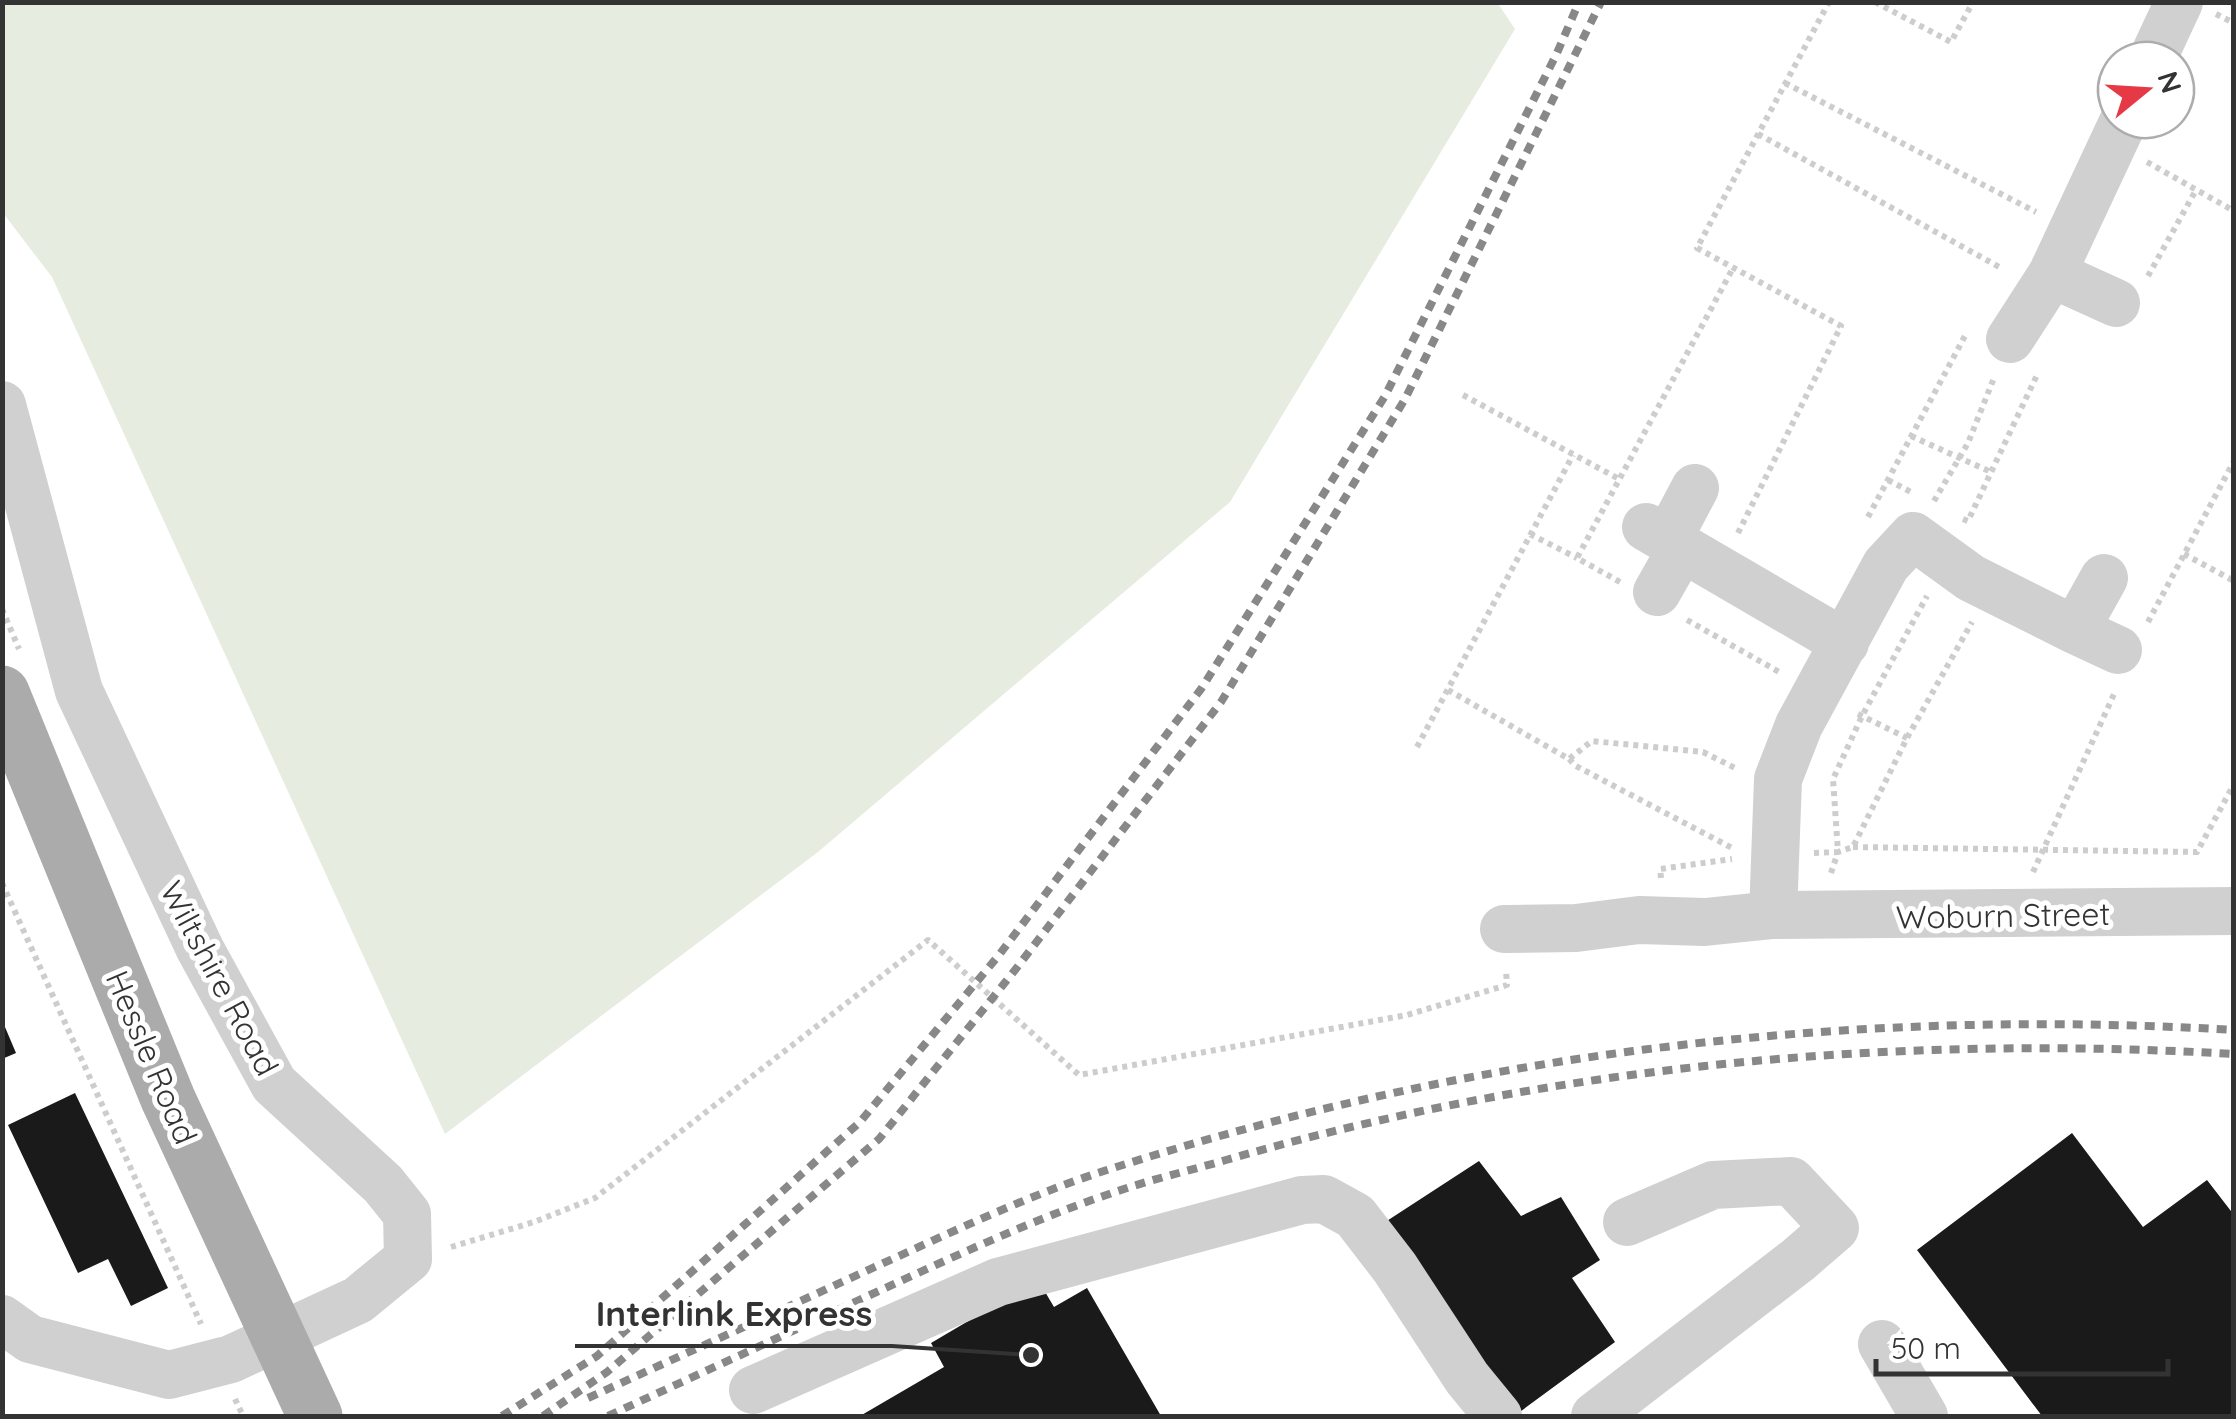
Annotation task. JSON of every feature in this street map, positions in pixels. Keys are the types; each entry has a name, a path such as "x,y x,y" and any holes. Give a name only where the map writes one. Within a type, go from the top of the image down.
{"main road":[{"name":"Hessle Road","path":"2,693 136,1108 315,1416"},
{"name":"Hessle Road","path":"2,792 136,1108 279,1416"}],"street":[{"path":"2161,40 2179,2"},
{"path":"2007,344 2052,274 2115,140"},
{"path":"2052,274 2116,303"},
{"name":"Wiltshire Road","path":"2,406 79,691 184,915 274,1084 383,1184 407,1214 408,1259"},
{"path":"1657,592 1679,546 1695,488"},
{"path":"1795,916 1778,779 1799,726 1886,565 1937,528 1992,588 2118,650"},
{"path":"1679,546 1845,643"},
{"path":"2075,630 2104,578"},
{"name":"Woburn Street","path":"1504,929 1795,916 2234,911"},
{"path":"1595,1416 1835,1228 1791,1181 1713,1185 1628,1222"},
{"path":"753,1390 998,1282 1302,1200 1324,1199 1355,1216 1395,1268 1467,1378 1498,1416"},
{"path":"2,1320 30,1338 169,1375 230,1359 358,1300 408,1259"},
{"path":"1882,1344 1924,1416"}],"path":[{"path":"1679,546 1841,326 1697,248 1828,2"},
{"path":"1875,2 1950,42 1973,2"},
{"path":"1785,83 2036,212 2028,226"},
{"path":"1758,134 2002,268"},
{"path":"2130,140 2196,190 2234,211"},
{"path":"2116,303 2128,311 2196,190"},
{"path":"1993,284 2010,254"},
{"path":"1862,528 1967,332 2007,344 2039,370 1968,521 1937,528"},
{"path":"1795,916 1838,852 1833,779 1862,716 2007,344"},
{"path":"1463,395 1619,480"},
{"path":"1911,436 1991,472"},
{"path":"1417,747 1574,454"},
{"path":"1888,480 1937,528"},
{"path":"1530,534 1577,558"},
{"path":"2184,554 2234,581"},
{"path":"1853,848 1907,738 1992,588"},
{"path":"1448,690 1576,766 1748,856"},
{"path":"1568,759 1592,741 1704,752 1738,770"},
{"path":"1838,852 1853,848 2198,852 2234,784"},
{"path":"2,883 136,1108 203,1329"},
{"path":"408,1259 534,1222 595,1198 928,940 1080,1075 1406,1015 1507,984 1504,929"},
{"path":"227,1382 243,1416"}],"shaded area":[{"path":"1497,2 1515,29 1230,502 818,852 445,1134 52,277 3,213 3,3"}],"building":[{"path":"2,1020 16,1053 2,1059"},
{"path":"75,1093 168,1288 131,1306 108,1259 78,1273 8,1125"},
{"path":"2072,1133 2143,1227 2207,1180 2234,1215 2234,1416 2042,1416 1917,1250"},
{"path":"1479,1161 1521,1216 1561,1197 1600,1260 1572,1278 1615,1342 1517,1414 1376,1228"},
{"path":"1038,1280 1054,1307 1087,1288 1161,1416 860,1416 944,1367 931,1343"}],"railway":[{"path":"502,1416 597,1356 860,1122 999,955 1201,689 1385,396 1579,2"},
{"path":"543,1416 607,1372 879,1139 1221,702 1405,399 1601,2"},
{"path":"588,1398 1049,1191 1245,1129 1384,1095 1523,1068 1664,1047 1805,1033 1947,1026 2234,1030"},
{"path":"608,1416 1050,1216 1140,1184 1350,1127 1599,1079 1725,1064 1978,1049 2234,1054"}],"place":[{"name":"Interlink Express","path":"1031,1355"}]}
